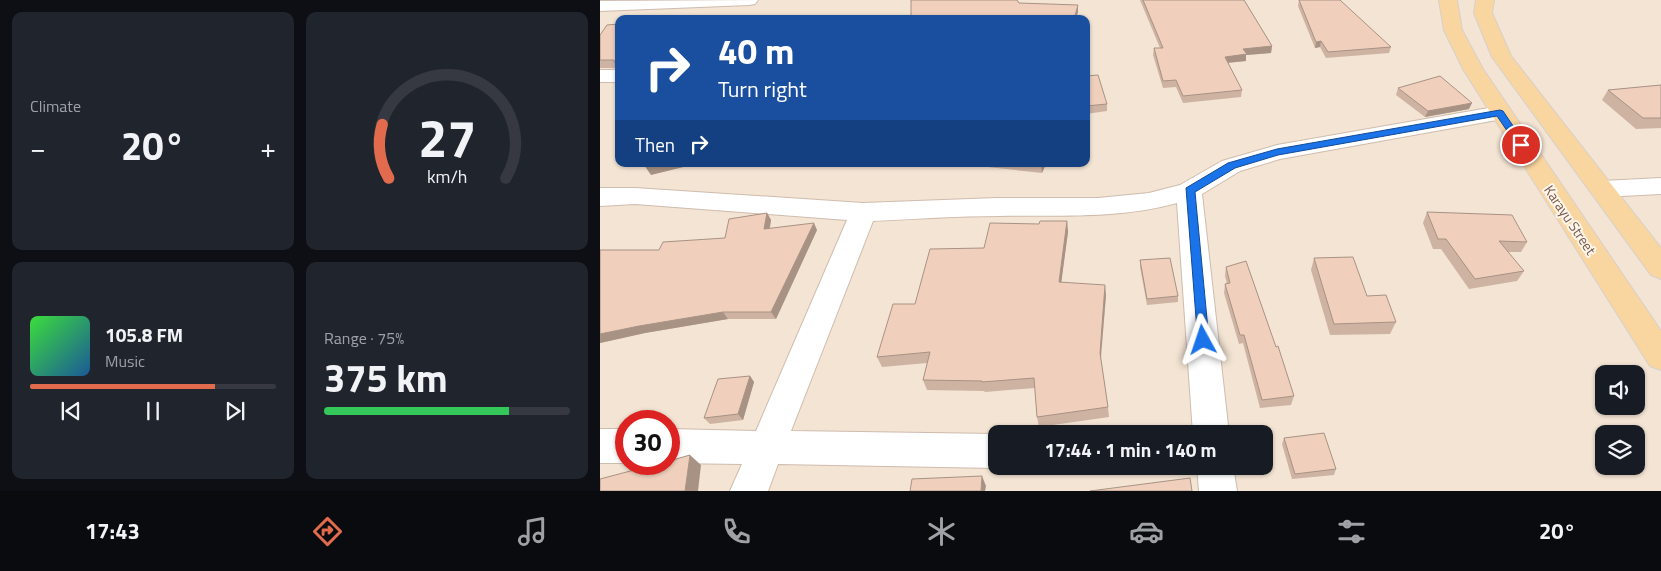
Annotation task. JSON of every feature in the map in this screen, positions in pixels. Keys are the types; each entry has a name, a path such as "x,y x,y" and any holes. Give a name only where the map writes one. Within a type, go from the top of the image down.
{"main road":[{"name":"Karayu Street","path":"1448,0 1453,30 1473,69 1661,357"},
{"path":"1485,0 1483,13 1502,57 1661,268"}],"street":[{"path":"600,6 749,0"},
{"path":"600,76 615,76"},
{"path":"600,196 635,196 863,212 998,207 1098,207 1150,202 1189,191 1231,166 1277,152 1500,113"},
{"path":"1602,190 1661,186"},
{"path":"1189,191 1210,425"},
{"path":"748,491 863,212"},
{"path":"600,446 615,446"},
{"path":"680,446 988,450"},
{"path":"1216,475 1218,491"}],"shaded area":[{"path":"600,0 1661,0 1661,491 600,491"}],"building":[{"path":"911,0 1017,0 1019,3 1078,5 1075,15 911,15"},
{"path":"1143,0 1244,0 1272,46 1243,49 1247,54 1225,57 1242,90 1183,96 1176,80 1163,81 1154,48 1163,48"},
{"path":"1299,0 1340,0 1391,47 1328,52 1321,41 1316,42"},
{"path":"615,24 615,62 614,60 600,60 600,35 607,25"},
{"path":"1098,75 1107,104 1090,106 1090,76"},
{"path":"1440,76 1472,103 1428,111 1398,88"},
{"path":"1661,85 1661,118 1643,118 1608,90"},
{"path":"1427,212 1512,215 1527,242 1499,241 1524,271 1475,279 1446,239 1438,239"},
{"path":"767,213 764,229 814,223 771,312 723,312 600,334 600,250 659,250 663,242 725,238 729,219"},
{"path":"1040,221 1067,221 1059,282 1105,285 1100,353 1108,407 1037,417 1034,378 982,382 923,380 930,352 877,357 893,304 915,304 930,249 984,248 990,223 1039,224"},
{"path":"1353,257 1367,296 1386,295 1396,322 1334,324 1314,258"},
{"path":"1170,258 1178,296 1147,299 1140,260"},
{"path":"1246,261 1276,347 1278,346 1294,396 1262,400 1244,335 1240,335 1225,284 1230,283 1226,267"},
{"path":"750,376 738,414 704,418 718,379"},
{"path":"1324,433 1336,469 1295,474 1284,438"},
{"path":"690,455 685,491 600,491 600,479 615,475 680,475 680,458"},
{"path":"982,476 981,491 910,491 912,479"},
{"path":"1190,478 1192,491 1090,491"}],"route":[{"path":"1203,340 1189,191 1231,166 1277,152 1500,113 1521,145"}]}
